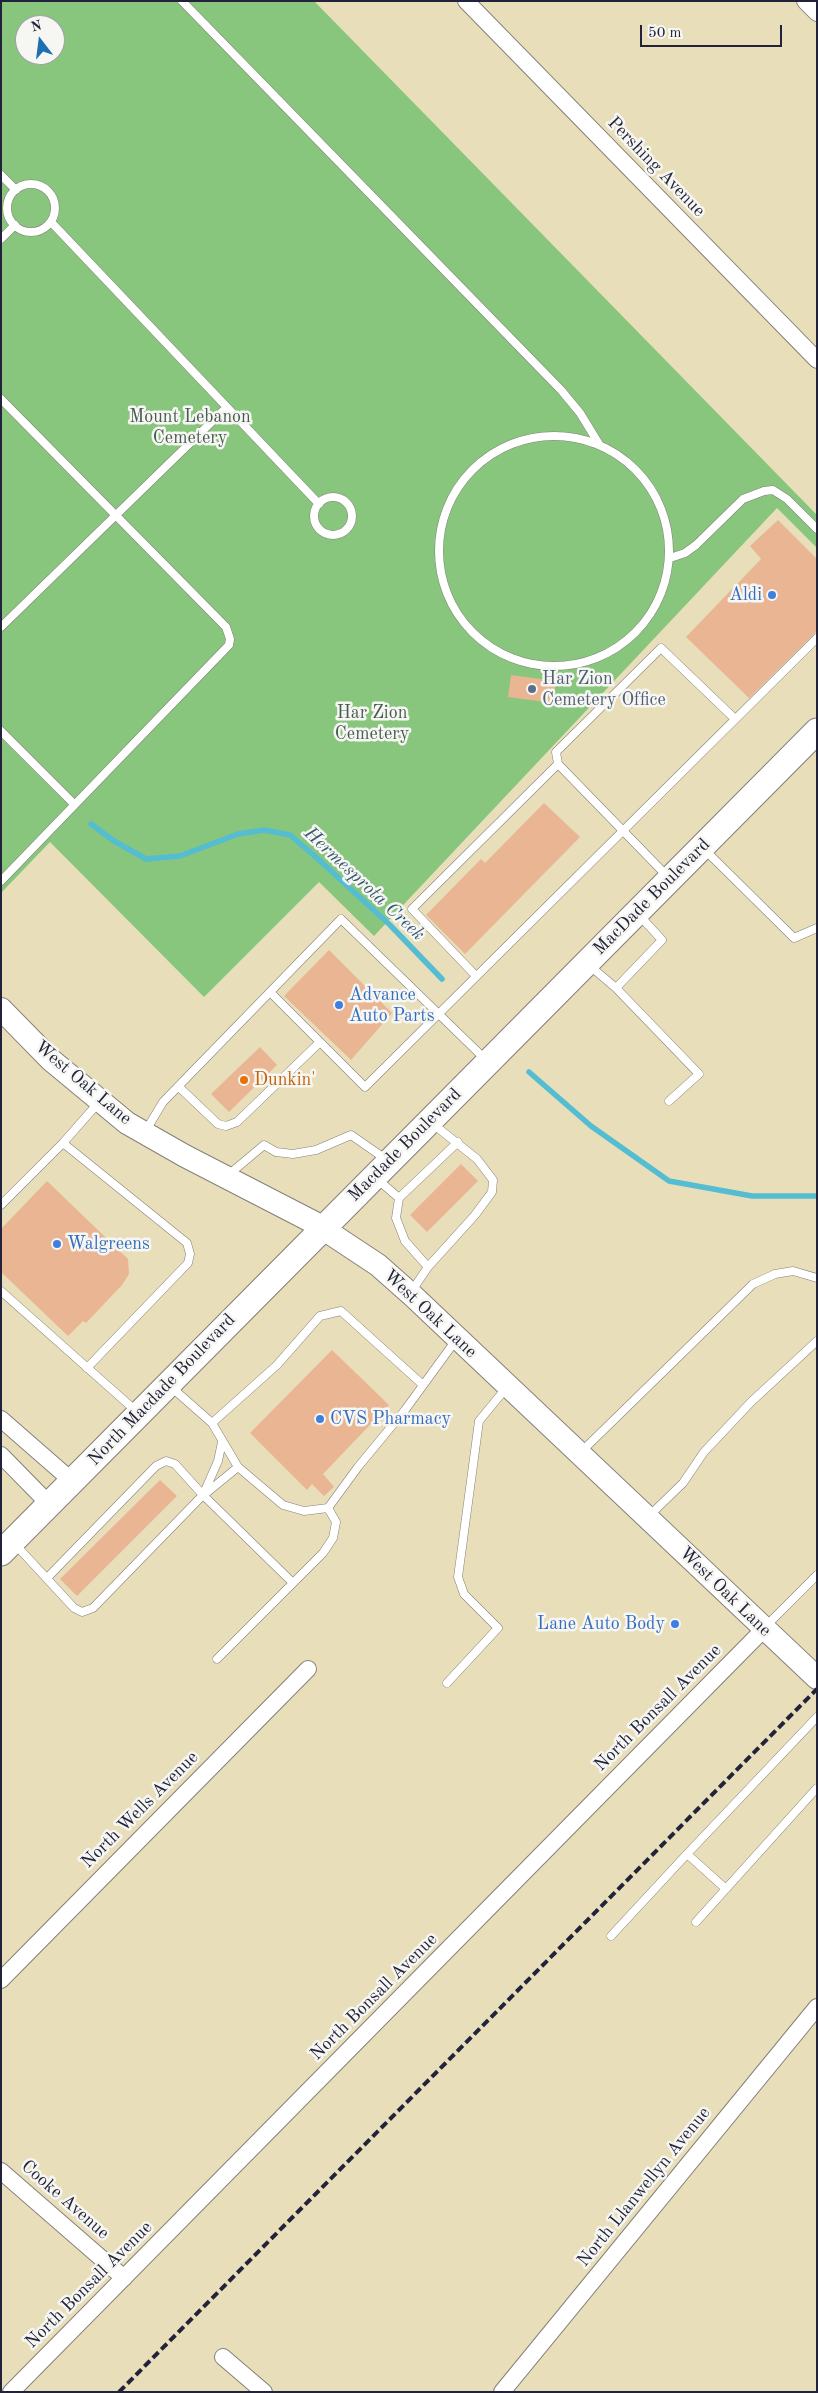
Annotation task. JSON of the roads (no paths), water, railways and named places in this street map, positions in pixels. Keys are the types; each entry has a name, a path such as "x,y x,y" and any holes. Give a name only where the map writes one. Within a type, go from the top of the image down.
{"main road":[{"name":"MacDade Boulevard","path":"488,1063 817,731"},
{"name":"West Oak Lane","path":"1,1009 51,1060 99,1102 144,1133 322,1228 378,1266 458,1338 817,1678"},
{"name":"Macdade Boulevard","path":"322,1228 488,1063"},
{"name":"North Macdade Boulevard","path":"5,1546 50,1505 322,1228"}],"street":[{"name":"Pershing Avenue","path":"466,1 817,360"},
{"path":"805,1 817,13"},
{"path":"1,1419 72,1481"},
{"path":"1,1456 50,1505"},
{"name":"North Bonsall Avenue","path":"11,2392 764,1629"},
{"name":"North Wells Avenue","path":"1,1980 308,1669"},
{"name":"North Llanwellyn Avenue","path":"502,2392 817,2007"},
{"name":"Cooke Avenue","path":"1,2171 124,2278"},
{"path":"223,2357 264,2392"}],"lane":[{"path":"182,1 561,390 580,412 599,444"},
{"path":"1,175 16,190"},
{"path":"32,184 47,190 55,205 51,222 35,232 26,231 15,226 10,218 8,208 10,198 16,190 32,184"},
{"path":"51,222 319,504"},
{"path":"1,239 15,226"},
{"path":"1,399 226,627 230,639 229,645 1,881"},
{"path":"1,627 227,407"},
{"path":"560,435 599,444 629,462 653,489 667,522 670,558 661,596 640,629 610,653 573,666 534,666 497,653 466,629 446,596 437,558 442,519 459,484 486,456 522,439 560,435"},
{"path":"670,558 685,553 696,545 743,499 755,492 773,490 780,493 817,529"},
{"path":"329,497 345,501 351,512 350,523 347,528 336,534 323,532 318,528 314,516 319,504 329,497"},
{"path":"270,992 365,1087 817,638"},
{"path":"670,878 558,764 556,752 661,648 734,719"},
{"path":"1,731 74,804"},
{"path":"476,976 412,909 558,764"},
{"path":"702,847 794,938 817,928"},
{"path":"616,988 662,940 637,912"},
{"path":"144,1133 163,1102 341,919 488,1063"},
{"path":"586,963 616,988 699,1074 669,1101"},
{"path":"178,1087 218,1124 226,1126 237,1122 320,1042"},
{"path":"1,1205 63,1143 99,1102"},
{"path":"410,1293 428,1267 475,1215 492,1192 493,1180 477,1159 458,1142 429,1121"},
{"path":"226,1177 264,1146 276,1152 293,1154 316,1150 351,1135 381,1169 399,1198"},
{"path":"428,1267 405,1241 396,1218 399,1198 458,1142"},
{"path":"63,1143 187,1243 190,1254 188,1263 86,1368"},
{"path":"580,1454 753,1284 775,1274 793,1271 817,1278"},
{"path":"1,1291 140,1414"},
{"path":"212,1423 277,1365 320,1316 341,1311 423,1385"},
{"path":"169,1384 212,1423 238,1466 283,1505 304,1511 328,1508 458,1338"},
{"path":"647,1517 683,1482 704,1452 751,1402 817,1341"},
{"path":"447,1683 498,1628 464,1594 458,1577 479,1421 508,1386"},
{"path":"203,1495 222,1442"},
{"path":"47,1578 156,1466 166,1462 175,1464 203,1495 293,1583"},
{"path":"5,1546 47,1578 74,1608 82,1612 93,1608 203,1495 238,1466"},
{"path":"217,1659 323,1553 333,1538 336,1522 328,1508"},
{"path":"764,1629 817,1575"},
{"path":"611,1936 817,1716"},
{"path":"696,1922 817,1788"},
{"path":"686,1854 726,1889"}],"waterway":[{"name":"Hermesprota Creek","path":"91,824 114,841 146,859 180,856 238,834 264,830 290,835 390,925 442,979"},
{"name":"Hermesprota Creek","path":"529,1072 591,1126 669,1181 752,1196 817,1196"}],"railway":[{"path":"119,2392 817,1689"}],"place":[{"name":"Aldi","path":"772,595"},
{"name":"Har Zion Cemetery Office","path":"532,689"},
{"name":"Advance Auto Parts","path":"339,1005"},
{"name":"Dunkin'","path":"244,1080"},
{"name":"Walgreens","path":"57,1244"},
{"name":"CVS Pharmacy","path":"320,1419"},
{"name":"Lane Auto Body","path":"675,1624"}],"park label":[{"name":"Mount Lebanon Cemetery","path":"190,427"},
{"name":"Har Zion Cemetery","path":"372,723"}]}
